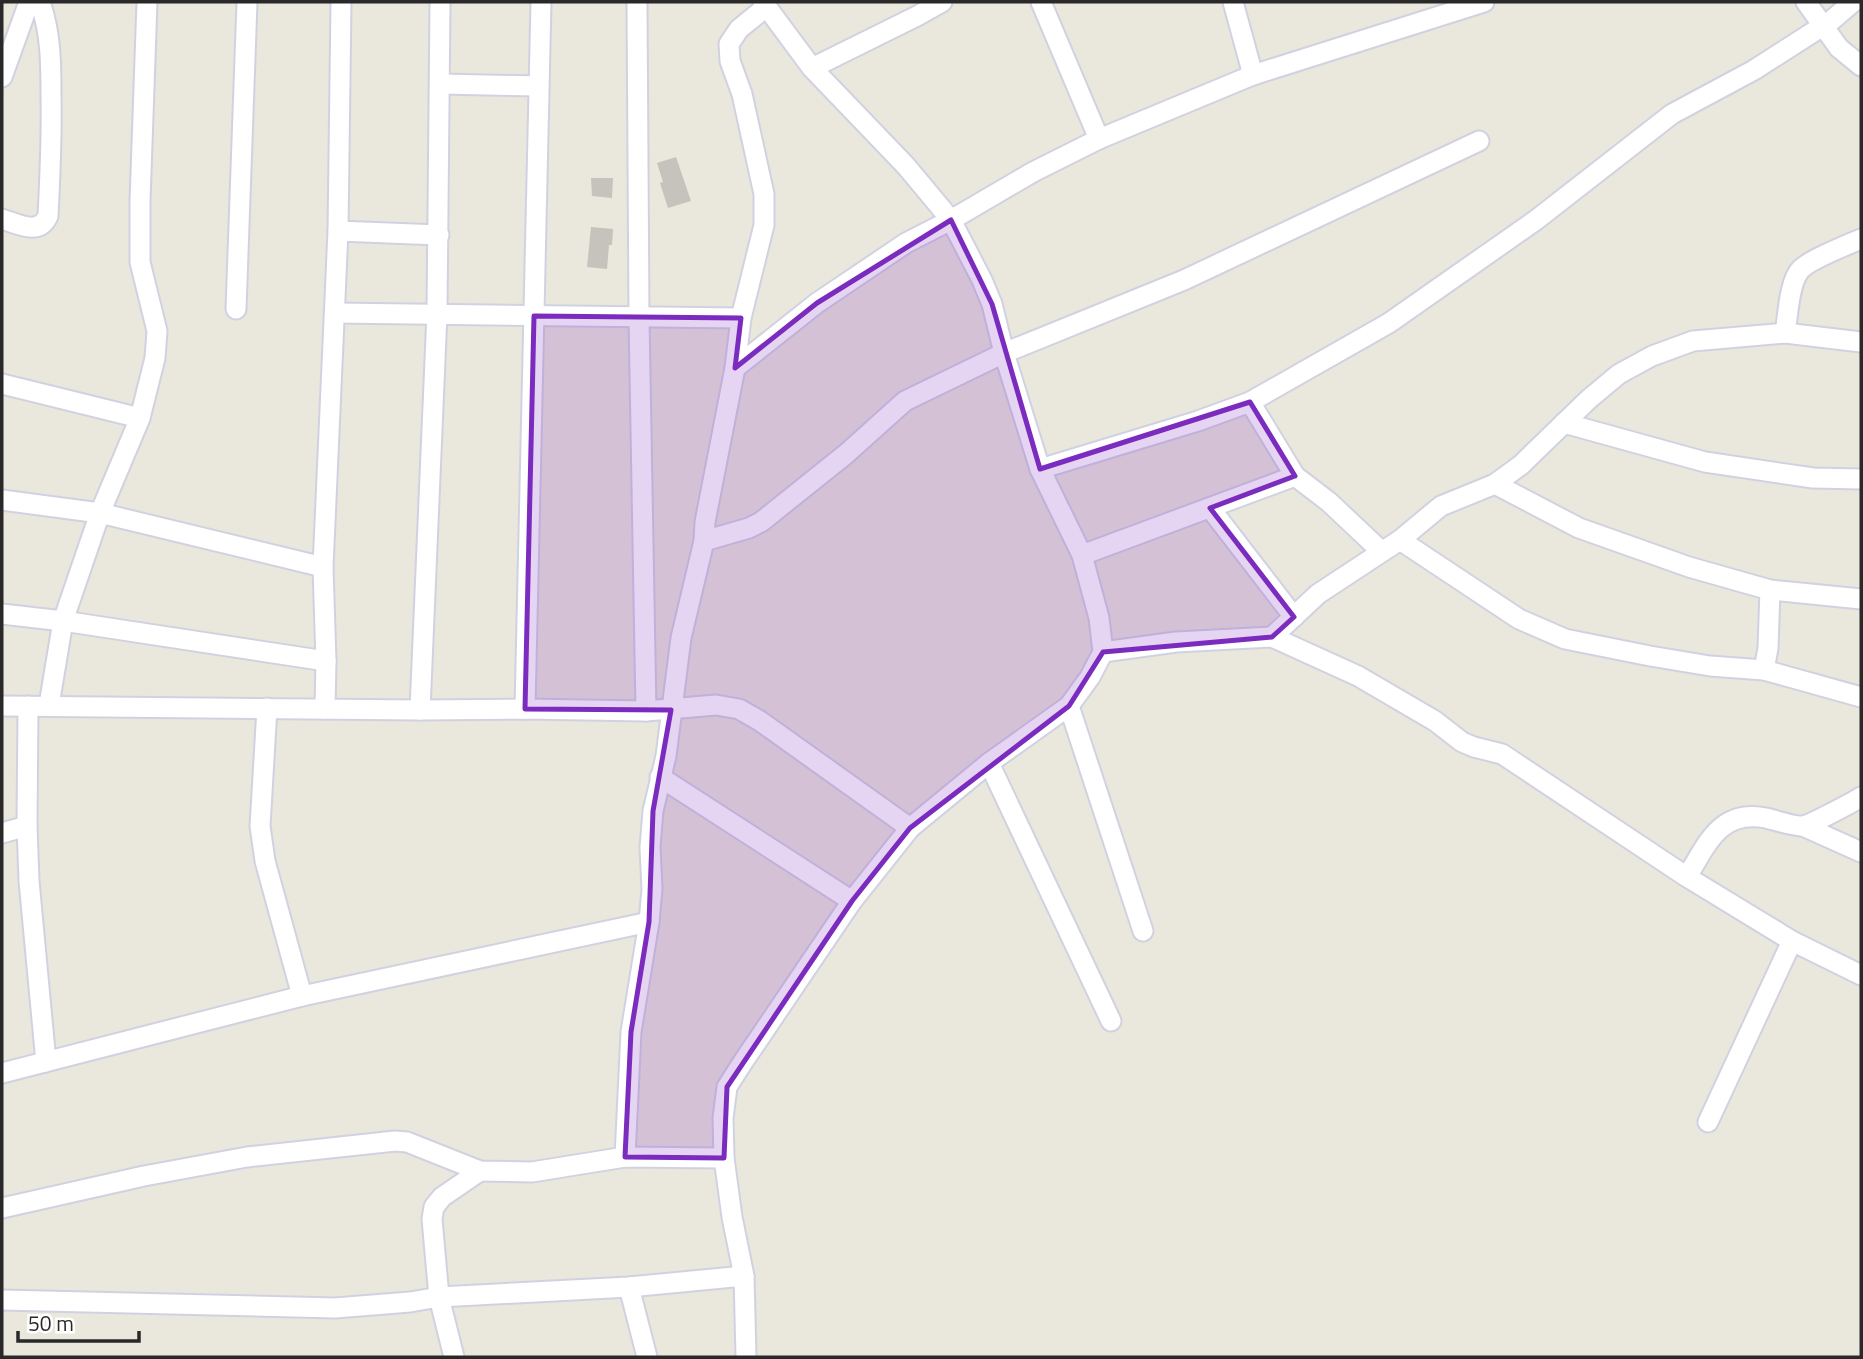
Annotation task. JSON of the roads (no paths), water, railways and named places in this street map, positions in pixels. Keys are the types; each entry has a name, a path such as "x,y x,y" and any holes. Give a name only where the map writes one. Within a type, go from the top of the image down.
{"street":[{"path":"2,77 29,2"},
{"path":"2,219 30,228 44,224 48,216 52,140 51,56 50,37 40,2"},
{"path":"49,705 63,621 100,513 140,418 155,358 157,331 140,262 147,2"},
{"path":"236,309 247,2"},
{"path":"325,709 323,567 338,231 341,2"},
{"path":"420,710 437,313 440,2"},
{"path":"525,709 541,2"},
{"path":"637,2 646,711"},
{"path":"812,68 942,2"},
{"path":"1041,2 1098,139"},
{"path":"1233,2 1253,75"},
{"path":"735,368 817,303 906,243 1098,139 1253,75 1484,2"},
{"path":"1806,2 1839,48 1861,66"},
{"path":"1040,469 1198,421 1250,401 1389,323 1536,220 1672,114 1754,70 1823,26 1853,2"},
{"path":"625,1157 631,1032 652,889 652,823 666,756 681,638 704,541 705,522 735,368 741,318 764,225 764,194 742,94 730,61 729,44 739,29 765,4 812,68 906,166 951,219 992,304 1004,353 1040,469 1082,555 1099,618 1102,652 1090,677 1069,706 989,764 909,828 852,901 727,1087 723,1118 724,1158 744,1276 746,1357"},
{"path":"440,83 539,86"},
{"path":"704,541 761,522 846,454 905,401 1004,353 1184,280 1479,141"},
{"path":"338,231 439,235"},
{"path":"1785,333 1794,281 1802,268 1861,239"},
{"path":"335,313 741,318"},
{"path":"1272,637 1318,594 1400,540 1441,506 1495,484 1521,465 1619,374 1653,356 1693,341 1785,333 1861,342"},
{"path":"2,384 140,418"},
{"path":"1250,401 1295,476 1329,502 1381,551"},
{"path":"1564,423 1705,462 1813,478 1861,479"},
{"path":"1082,555 1295,476"},
{"path":"1495,484 1579,528 1689,567 1770,590 1861,599"},
{"path":"2,500 100,513 323,567"},
{"path":"1210,508 1294,617"},
{"path":"1400,540 1519,619 1565,639 1710,666 1763,670 1861,698"},
{"path":"1763,670 1769,648 1770,590"},
{"path":"2,614 326,661"},
{"path":"1102,652 1176,642 1272,637 1357,676 1435,721 1462,742 1502,754 1687,877 1792,941 1861,975"},
{"path":"2,706 646,711 716,705 739,709 760,721 909,828"},
{"path":"28,706 29,881 46,1062"},
{"path":"1069,706 1143,931"},
{"path":"267,708 260,826 264,854 302,996"},
{"path":"989,764 1111,1021"},
{"path":"660,777 852,901"},
{"path":"1804,826 1861,796"},
{"path":"1687,877 1713,833 1722,825 1742,816 1756,816 1804,826 1861,852"},
{"path":"2,833 27,826"},
{"path":"2,1073 302,996 649,922"},
{"path":"1708,1122 1792,941"},
{"path":"2,1208 144,1176 247,1157 395,1141 407,1142 480,1171 532,1172 625,1157 724,1158"},
{"path":"454,1357 439,1297 432,1219 434,1207 442,1197 480,1171"},
{"path":"2,1300 335,1308 439,1297 629,1287 744,1276"},
{"path":"629,1287 647,1357"}]}
